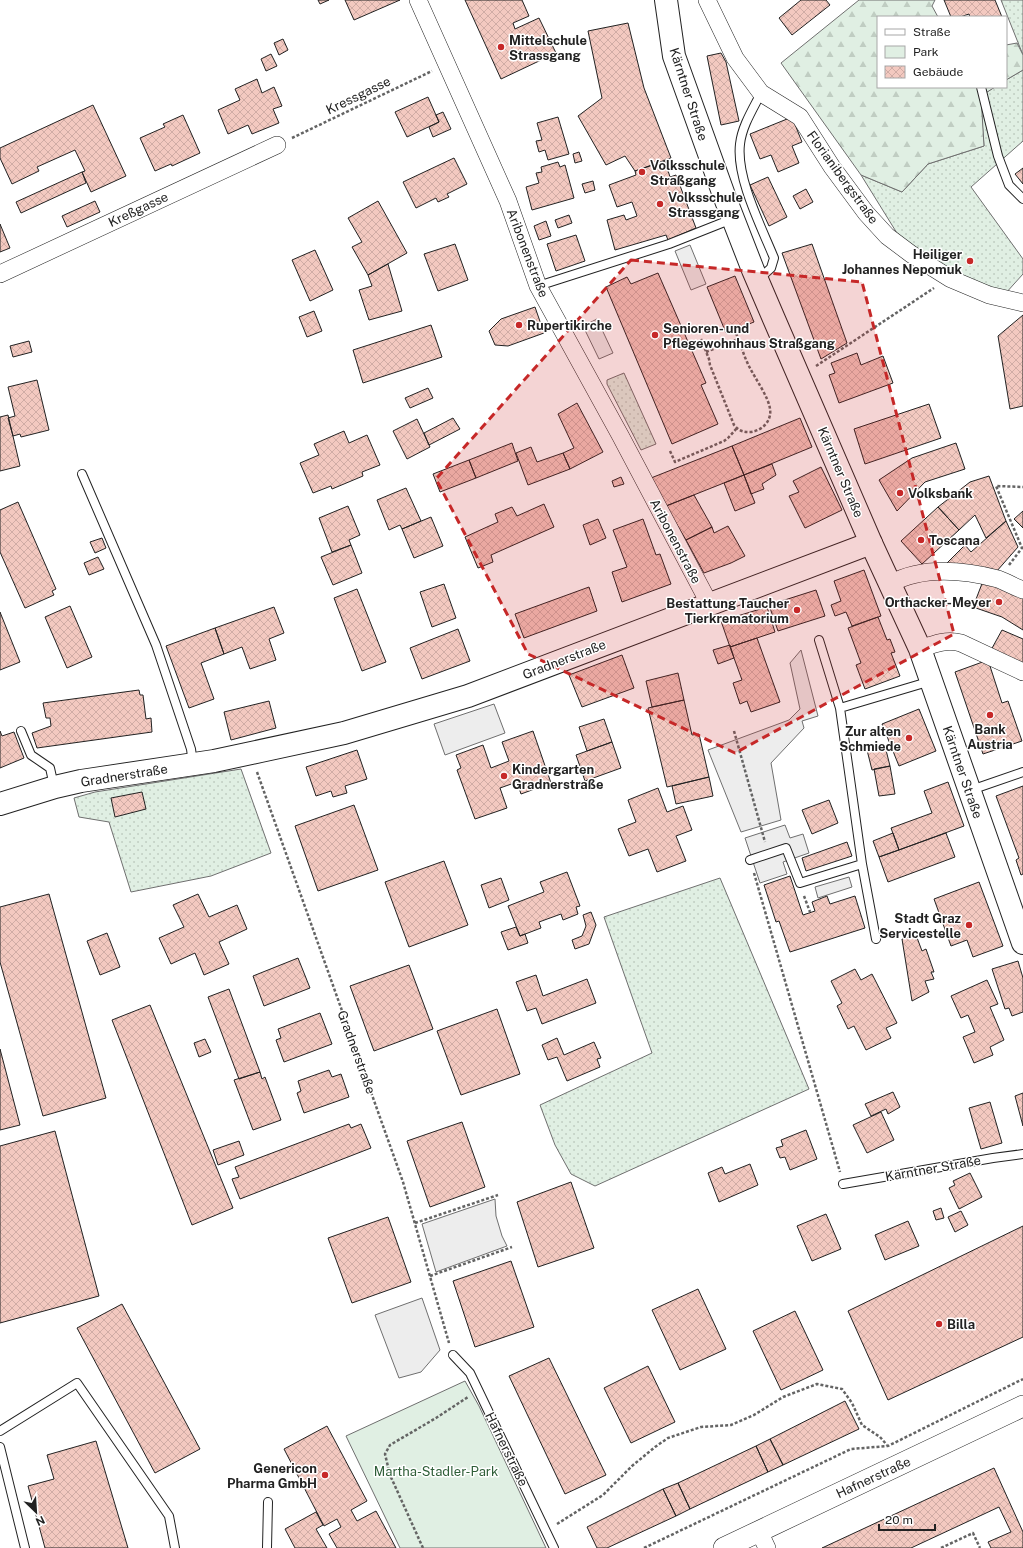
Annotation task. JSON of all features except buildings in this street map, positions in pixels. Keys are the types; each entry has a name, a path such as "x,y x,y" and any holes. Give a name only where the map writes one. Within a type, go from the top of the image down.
{"main road":[{"name":"Kärntner Straße","path":"666,0 674,56 733,218 757,281 920,649 1023,943"},
{"name":"Gradnerstraße","path":"0,804 55,787 81,781 250,754 344,733 468,696 872,543"}],"street":[{"name":"Aribonenstraße","path":"418,0 508,201 538,286 620,435 710,604"},
{"name":"Florianibergstraße","path":"707,0 735,58 760,93 800,117 840,178 866,213 887,236 911,254 952,279 989,295 1023,303"},
{"name":"Kreßgasse","path":"0,274 277,145"},
{"path":"890,584 911,575 945,571 999,580 1023,590"},
{"path":"920,649 951,640 961,643 1023,672"},
{"name":"Hafnerstraße","path":"724,1548 763,1539 1023,1406"}],"lane":[{"path":"981,88 998,156 1009,185 1023,199"},
{"path":"757,281 771,268 774,258 746,188 740,165 740,144 746,122 760,93"},
{"path":"538,286 669,244 733,218"},
{"path":"82,474 156,645 191,749 193,764"},
{"path":"819,640 840,708 862,864 876,939"},
{"path":"840,708 931,681"},
{"path":"21,731 31,755 50,768 55,787"},
{"path":"970,790 1023,772"},
{"path":"750,860 786,848 800,883 862,864"},
{"name":"Kärntner Straße","path":"843,1184 985,1159 1023,1154"},
{"name":"Hafnerstraße","path":"452,1355 470,1372 554,1548"},
{"path":"0,1430 77,1383 169,1516 175,1548"},
{"path":"0,1447 26,1548"},
{"path":"267,1548 268,1502"}],"path":[{"name":"Kressgasse","path":"277,145 447,64"},
{"path":"816,366 937,285"},
{"path":"701,339 710,366 734,425 745,432 754,432 763,428 769,420 770,409 749,366 736,333"},
{"path":"706,352 738,339"},
{"path":"670,451 675,462 724,441 737,428"},
{"path":"1022,548 996,486 1023,487"},
{"path":"734,731 768,854"},
{"name":"Gradnerstraße","path":"250,754 401,1174 452,1355"},
{"path":"750,860 843,1184"},
{"path":"800,883 810,912"},
{"path":"415,1224 498,1195"},
{"path":"430,1276 512,1247"},
{"path":"644,1548 851,1449 888,1446 1023,1379"},
{"path":"423,1548 390,1475 385,1454 390,1445 467,1399 474,1380"},
{"path":"554,1526 603,1495 632,1466 668,1438 701,1427 731,1425 754,1415 783,1397 817,1384 842,1389 852,1404 862,1425 880,1437 888,1446"},
{"path":"941,1548 973,1533 980,1548"}],"highlighted area":[{"path":"631,260 862,282 954,634 735,753 528,654 436,479"}],"green space":[{"path":"859,0 935,0 932,6 937,16 877,16 877,88 993,88 981,96 984,146 928,164 902,192 861,175 781,63"},
{"path":"1001,0 1023,0 1023,55"},
{"path":"1017,43 1023,55 1023,70 1007,79 1007,45"},
{"path":"1023,70 1023,141 971,187 1023,259 1023,274 1005,294 960,277 900,238 861,175 902,192 928,164 984,146 980,96 993,88 1007,88 1007,79"},
{"path":"624,373 656,444 641,450 607,384 607,380"},
{"path":"241,769 271,853 211,876 131,892 109,822 79,817 74,798 95,792"},
{"path":"720,878 809,1089 595,1186 571,1174 555,1145 540,1105 652,1053 604,917"},
{"name":"Martha-Stadler-Park","path":"465,1381 479,1406 546,1548 400,1548 346,1436"}],"shaded area":[{"path":"690,245 706,284 691,290 675,251"},
{"path":"597,319 613,353 599,359 583,326"},
{"path":"801,650 818,716 802,721 804,728 771,763 781,820 741,832 708,750 789,720 800,709 790,663"},
{"path":"494,704 505,733 445,755 434,724"},
{"path":"785,825 790,838 803,834 809,853 783,862 787,874 760,883 745,838"},
{"path":"849,877 852,887 818,898 815,887"},
{"path":"495,1199 496,1216 502,1236 507,1246 436,1272 422,1224"},
{"path":"422,1298 440,1350 421,1372 399,1378 375,1315"}],"place":[{"name":"Mittelschule Strassgang","path":"501,47"},
{"name":"Volksschule Straßgang","path":"642,172"},
{"name":"Volksschule Strassgang","path":"660,204"},
{"name":"Heiliger Johannes Nepomuk","path":"970,261"},
{"name":"Rupertikirche","path":"519,325"},
{"name":"Senioren- und Pflegewohnhaus Straßgang","path":"655,335"},
{"name":"Volksbank","path":"900,493"},
{"name":"Toscana","path":"921,540"},
{"name":"Orthacker-Meyer","path":"999,602"},
{"name":"Bestattung Taucher Tierkrematorium","path":"797,610"},
{"name":"Bank Austria","path":"990,715"},
{"name":"Zur alten Schmiede","path":"909,738"},
{"name":"Kindergarten Gradnerstraße","path":"504,776"},
{"name":"Stadt Graz Servicestelle","path":"969,925"},
{"name":"Billa","path":"939,1324"},
{"name":"Genericon Pharma GmbH","path":"325,1475"}]}
